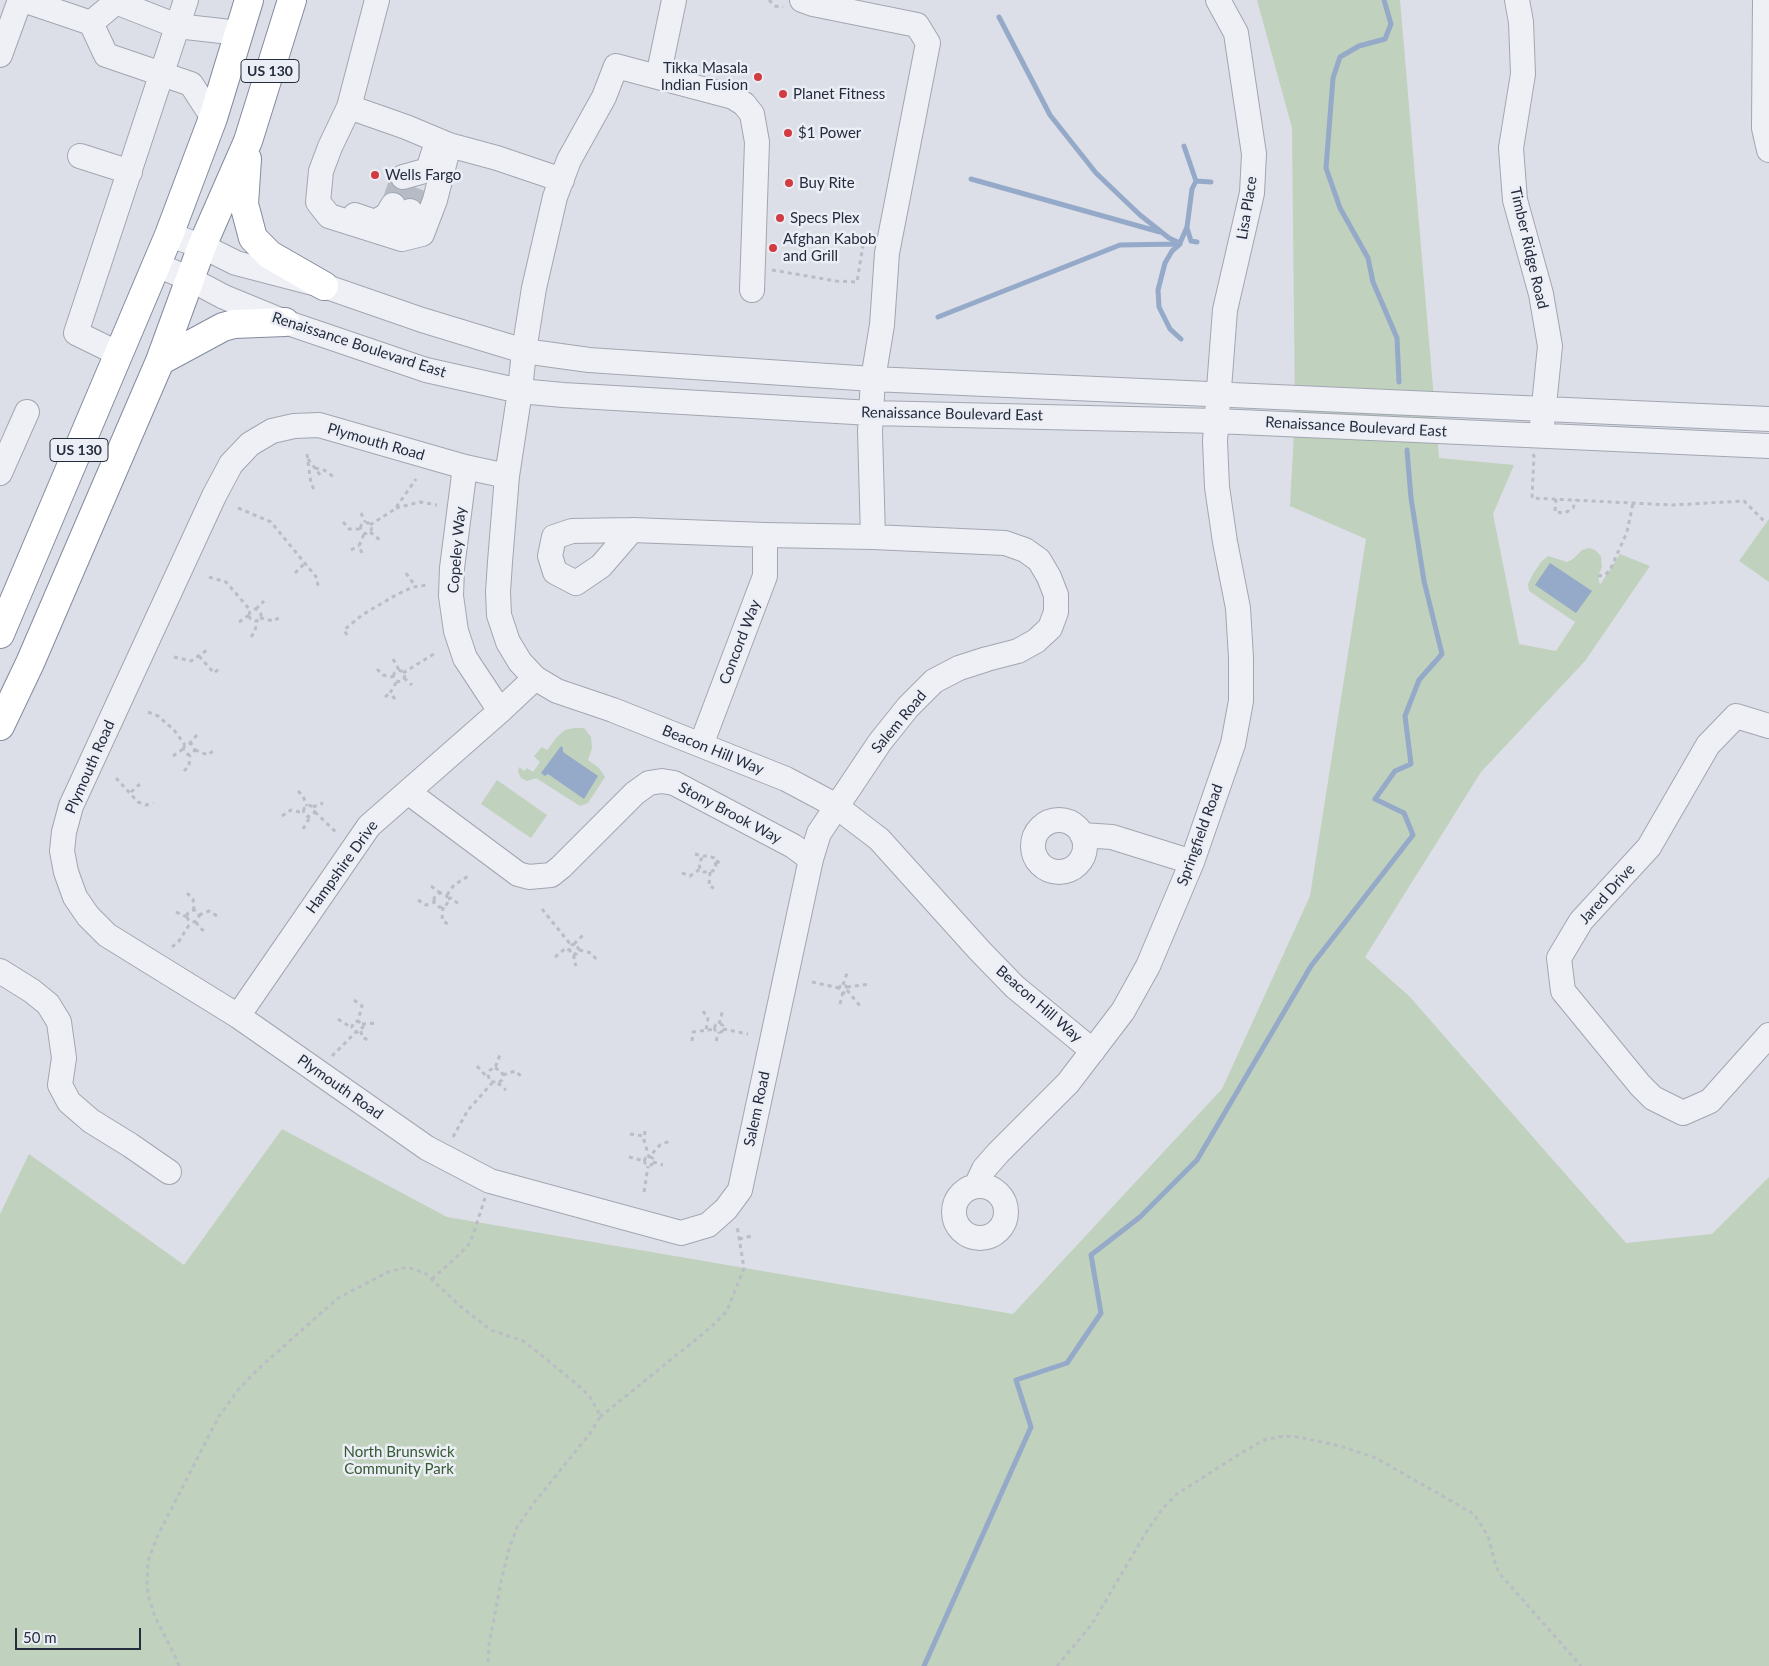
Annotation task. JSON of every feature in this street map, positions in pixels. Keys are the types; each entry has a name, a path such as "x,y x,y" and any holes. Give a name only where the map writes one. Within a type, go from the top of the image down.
{"highway":[{"name":"US 130","path":"0,634 169,235 213,118 249,0"},
{"name":"US 130","path":"0,726 30,662 160,361 202,246 248,141 292,0"},
{"path":"248,141 244,204 254,238 270,256 324,286"},
{"path":"160,361 223,327 234,324 285,322"}],"street":[{"path":"0,55 22,0 91,23 106,55 191,84 213,118"},
{"path":"119,354 76,333 186,0"},
{"path":"377,0 349,108 330,146 321,171 318,202 329,216 402,239 422,234 435,200 444,142"},
{"path":"674,0 658,78 733,97 744,104 752,114 757,142 752,290"},
{"path":"802,0 813,4 917,25 928,42 887,253 882,325 874,379 870,431 872,537"},
{"name":"Lisa Place","path":"1217,421 1225,310 1252,193 1254,154 1236,33 1218,0"},
{"name":"Timber Ridge Road","path":"1516,0 1521,22 1523,74 1511,148 1515,200 1541,294 1550,346 1544,410 1535,444"},
{"path":"1765,0 1764,128 1769,150"},
{"path":"91,23 116,2 177,26 239,33"},
{"name":"Beacon Hill Way","path":"658,78 616,66 604,97 570,160 555,197 534,288 507,476 498,592 499,615 508,642 520,662 535,678 556,691 613,710 786,779 833,804 879,839 1015,987 1093,1051"},
{"path":"349,108 444,142 562,180"},
{"path":"418,179 444,142"},
{"path":"80,156 130,172"},
{"path":"318,202 398,216"},
{"name":"Renaissance Boulevard East","path":"169,235 202,246 236,263 324,286 422,320 524,352 589,360 874,379 1769,419"},
{"name":"Renaissance Boulevard East","path":"157,265 190,279 224,297 285,322 426,370 520,391 872,413 1217,421 1535,444 1769,446"},
{"path":"0,474 27,412"},
{"name":"Springfield Road","path":"976,1186 984,1169 1068,1083 1123,1011 1148,966 1192,862 1233,744 1241,701 1241,658 1238,608 1224,542 1217,487 1217,421"},
{"name":"Plymouth Road","path":"507,476 465,467 319,425 294,426 272,431 250,444 231,464 214,496 71,806 64,832 62,851 66,872 75,898 88,916 107,935 238,1016 427,1148 490,1181 681,1233"},
{"name":"Copeley Way","path":"465,467 452,568 451,596 456,631 466,658 500,711"},
{"name":"Salem Road","path":"632,530 1006,543 1025,550 1039,560 1049,577 1056,595 1056,612 1050,628 1036,641 1018,651 959,668 934,681 908,707 880,742 819,833 811,859 740,1190 726,1209 708,1225 681,1233"},
{"name":"Concord Way","path":"701,745 765,576 765,535"},
{"name":"Hampshire Drive","path":"238,1016 369,826 535,678"},
{"name":"Jared Drive","path":"1769,726 1736,716 1708,745 1649,847 1580,921 1558,958 1563,991 1640,1086 1653,1098 1683,1113 1710,1101 1769,1035"},
{"name":"Stony Brook Way","path":"408,792 518,874 529,877 551,875 634,793 649,783 662,781 674,783 794,846 811,859"},
{"path":"1082,835 1112,837 1192,862"},
{"path":"0,971 32,991 48,1004 59,1022 64,1058 60,1086 69,1102 91,1121 169,1172"}],"path":[{"path":"1535,444 1531,450 1534,456 1532,498 1672,505 1744,501 1766,523"},
{"path":"307,454 311,484 314,489"},
{"path":"308,458 321,476"},
{"path":"314,468 324,470 334,477"},
{"path":"395,509 416,479"},
{"path":"1556,499 1555,512 1565,513 1573,508 1576,500"},
{"path":"370,525 402,505 420,502 437,505"},
{"path":"1598,576 1605,575 1610,570 1627,532 1633,503"},
{"path":"238,508 271,522 317,578 318,586 315,588"},
{"path":"361,514 365,522 370,525"},
{"path":"343,522 349,528 360,529 364,534"},
{"path":"360,529 360,526 365,522"},
{"path":"370,525 370,532"},
{"path":"351,550 359,546 364,534 370,532"},
{"path":"370,532 380,540"},
{"path":"359,546 362,553"},
{"path":"296,573 305,563"},
{"path":"406,574 416,587"},
{"path":"209,577 226,582 236,592 250,613 252,620 274,621 281,616"},
{"path":"347,636 344,630 362,615 396,595 416,587 428,585"},
{"path":"240,622 264,601"},
{"path":"251,637 259,619 260,612 256,609"},
{"path":"174,657 191,661 207,650"},
{"path":"404,673 437,652"},
{"path":"198,656 214,673 220,668"},
{"path":"393,659 399,670 404,673"},
{"path":"377,669 383,675 393,677 397,681"},
{"path":"393,677 394,673 399,670"},
{"path":"404,673 404,678 412,685"},
{"path":"385,697 397,681 402,681 404,678"},
{"path":"390,692 395,699"},
{"path":"148,712 158,716 174,730 186,746 185,753 190,755"},
{"path":"172,756 197,735"},
{"path":"186,746 194,746 194,750 208,755 214,750"},
{"path":"184,771 189,766 190,755 194,750"},
{"path":"116,778 131,792 138,802 146,805 153,803"},
{"path":"131,792 140,784"},
{"path":"298,791 306,806 304,812"},
{"path":"306,806 313,807 323,803"},
{"path":"313,807 315,812 338,834"},
{"path":"282,816 291,810 304,812 310,816"},
{"path":"303,829 310,816 315,812"},
{"path":"696,854 712,856 715,861 716,866 710,872 709,886 714,888"},
{"path":"703,856 700,861 700,868 704,872 710,872"},
{"path":"715,861 723,864"},
{"path":"682,872 690,876 700,868"},
{"path":"449,925 442,920 443,907 447,904 447,897 454,885 470,874"},
{"path":"431,886 460,905"},
{"path":"188,893 193,899 194,910 199,915"},
{"path":"435,902 436,895 440,893"},
{"path":"418,900 426,905 435,902"},
{"path":"435,902 438,906 443,907"},
{"path":"542,909 572,945"},
{"path":"187,917 194,910"},
{"path":"196,922 199,915 209,911 216,916"},
{"path":"176,912 187,917 191,922"},
{"path":"191,922 196,922"},
{"path":"172,947 179,941 191,922"},
{"path":"196,922 204,930"},
{"path":"569,950 583,935"},
{"path":"572,945 578,945 579,950"},
{"path":"555,957 566,948 574,955 576,966"},
{"path":"574,955 579,950"},
{"path":"579,950 591,952 597,960"},
{"path":"839,988 843,984 847,973"},
{"path":"812,982 839,988 843,992"},
{"path":"843,984 860,1006"},
{"path":"840,1004 843,992 847,989 870,984"},
{"path":"352,1028 353,1023 358,1021 362,1006 354,1000"},
{"path":"715,1029 715,1026 719,1024 723,1009"},
{"path":"703,1011 708,1018 706,1030"},
{"path":"338,1019 356,1032"},
{"path":"358,1021 362,1024 376,1023"},
{"path":"362,1024 362,1037 370,1041"},
{"path":"719,1024 724,1029 748,1034"},
{"path":"692,1041 693,1032 715,1029 719,1032"},
{"path":"716,1041 719,1032 724,1029"},
{"path":"332,1056 356,1032 361,1031"},
{"path":"488,1077 489,1072 495,1068 501,1052"},
{"path":"477,1066 492,1083"},
{"path":"495,1068 501,1070 503,1075 502,1080 498,1083"},
{"path":"503,1075 515,1071 521,1076"},
{"path":"453,1137 468,1110 492,1083 498,1083 506,1090"},
{"path":"645,1131 644,1140 649,1157 652,1158 653,1162 663,1165"},
{"path":"630,1134 644,1136"},
{"path":"644,1161 660,1145 670,1141"},
{"path":"628,1157 644,1161 648,1166"},
{"path":"644,1192 648,1166 653,1162"},
{"path":"432,1279 469,1244 490,1181"},
{"path":"488,1666 489,1645 501,1582 509,1549 517,1527 533,1504 591,1432 600,1417 710,1328 726,1311 744,1268 737,1226 726,1209"},
{"path":"739,1239 752,1236"},
{"path":"179,1666 155,1617 148,1598 148,1561 158,1535 220,1416 238,1390 257,1370 338,1298 377,1277 397,1269 407,1267 417,1269 432,1279 460,1306 491,1330 523,1341 560,1369 590,1398 597,1408 600,1417"},
{"path":"1057,1666 1092,1624 1163,1508 1177,1494 1256,1444 1264,1440 1284,1436 1299,1437 1340,1446 1376,1458 1474,1514 1488,1536 1499,1573 1581,1666"}],"green space":[{"name":"North Brunswick Community Park","path":"1257,0 1400,0 1439,458 1514,465 1493,514 1519,644 1556,651 1575,622 1529,591 1528,584 1533,574 1541,562 1548,556 1567,562 1582,550 1589,548 1595,550 1601,556 1602,567 1598,576 1600,585 1620,554 1650,566 1585,661 1481,772 1365,957 1409,996 1626,1243 1712,1234 1769,1177 1769,1666 0,1666 0,1214 29,1154 184,1265 282,1129 447,1217 1013,1314 1222,1089 1310,896 1366,539 1290,506 1295,414 1292,128"},
{"path":"1769,519 1769,582 1739,561"},
{"path":"584,728 591,737 592,748 588,760 599,768 605,777 588,803 580,806 536,778 527,781 521,778 518,772 519,767 524,771 527,768 533,772 540,762 534,756 542,747 547,750 565,730"},
{"path":"497,780 547,815 531,838 481,804"}],"water":[{"path":"1550,563 1592,591 1576,613 1535,585"},
{"path":"561,746 563,752 598,776 584,799 548,774 545,776 541,773"}],"waterway":[{"path":"1384,0 1391,24 1385,39 1359,46 1340,57 1333,78 1326,168 1340,208 1368,258 1373,282 1397,338 1399,382"},
{"path":"999,17 1050,115 1096,173 1140,215 1169,238 1180,243 1187,227 1192,189 1196,181 1211,182"},
{"path":"1184,146 1196,181"},
{"path":"971,179 1160,232"},
{"path":"1187,228 1191,241 1197,242"},
{"path":"938,317 1120,245 1178,244"},
{"path":"1180,244 1172,251 1165,263 1158,290 1159,307 1170,329 1181,339"},
{"path":"924,1666 1031,1427 1016,1380 1067,1363 1101,1313 1091,1255 1140,1217 1197,1160 1311,966 1413,835 1404,813 1375,799 1395,771 1411,764 1405,716 1419,680 1442,654 1424,581 1411,498 1407,450"}],"tunnel":[{"path":"393,205 403,177"},
{"path":"410,211 421,183"}],"place":[{"name":"Tikka Masala Indian Fusion","path":"758,77"},
{"name":"Planet Fitness","path":"783,94"},
{"name":"$1 Power","path":"788,133"},
{"name":"Wells Fargo","path":"375,175"},
{"name":"Buy Rite","path":"789,183"},
{"name":"Specs Plex","path":"780,218"},
{"name":"Afghan Kabob and Grill","path":"773,248"}]}
